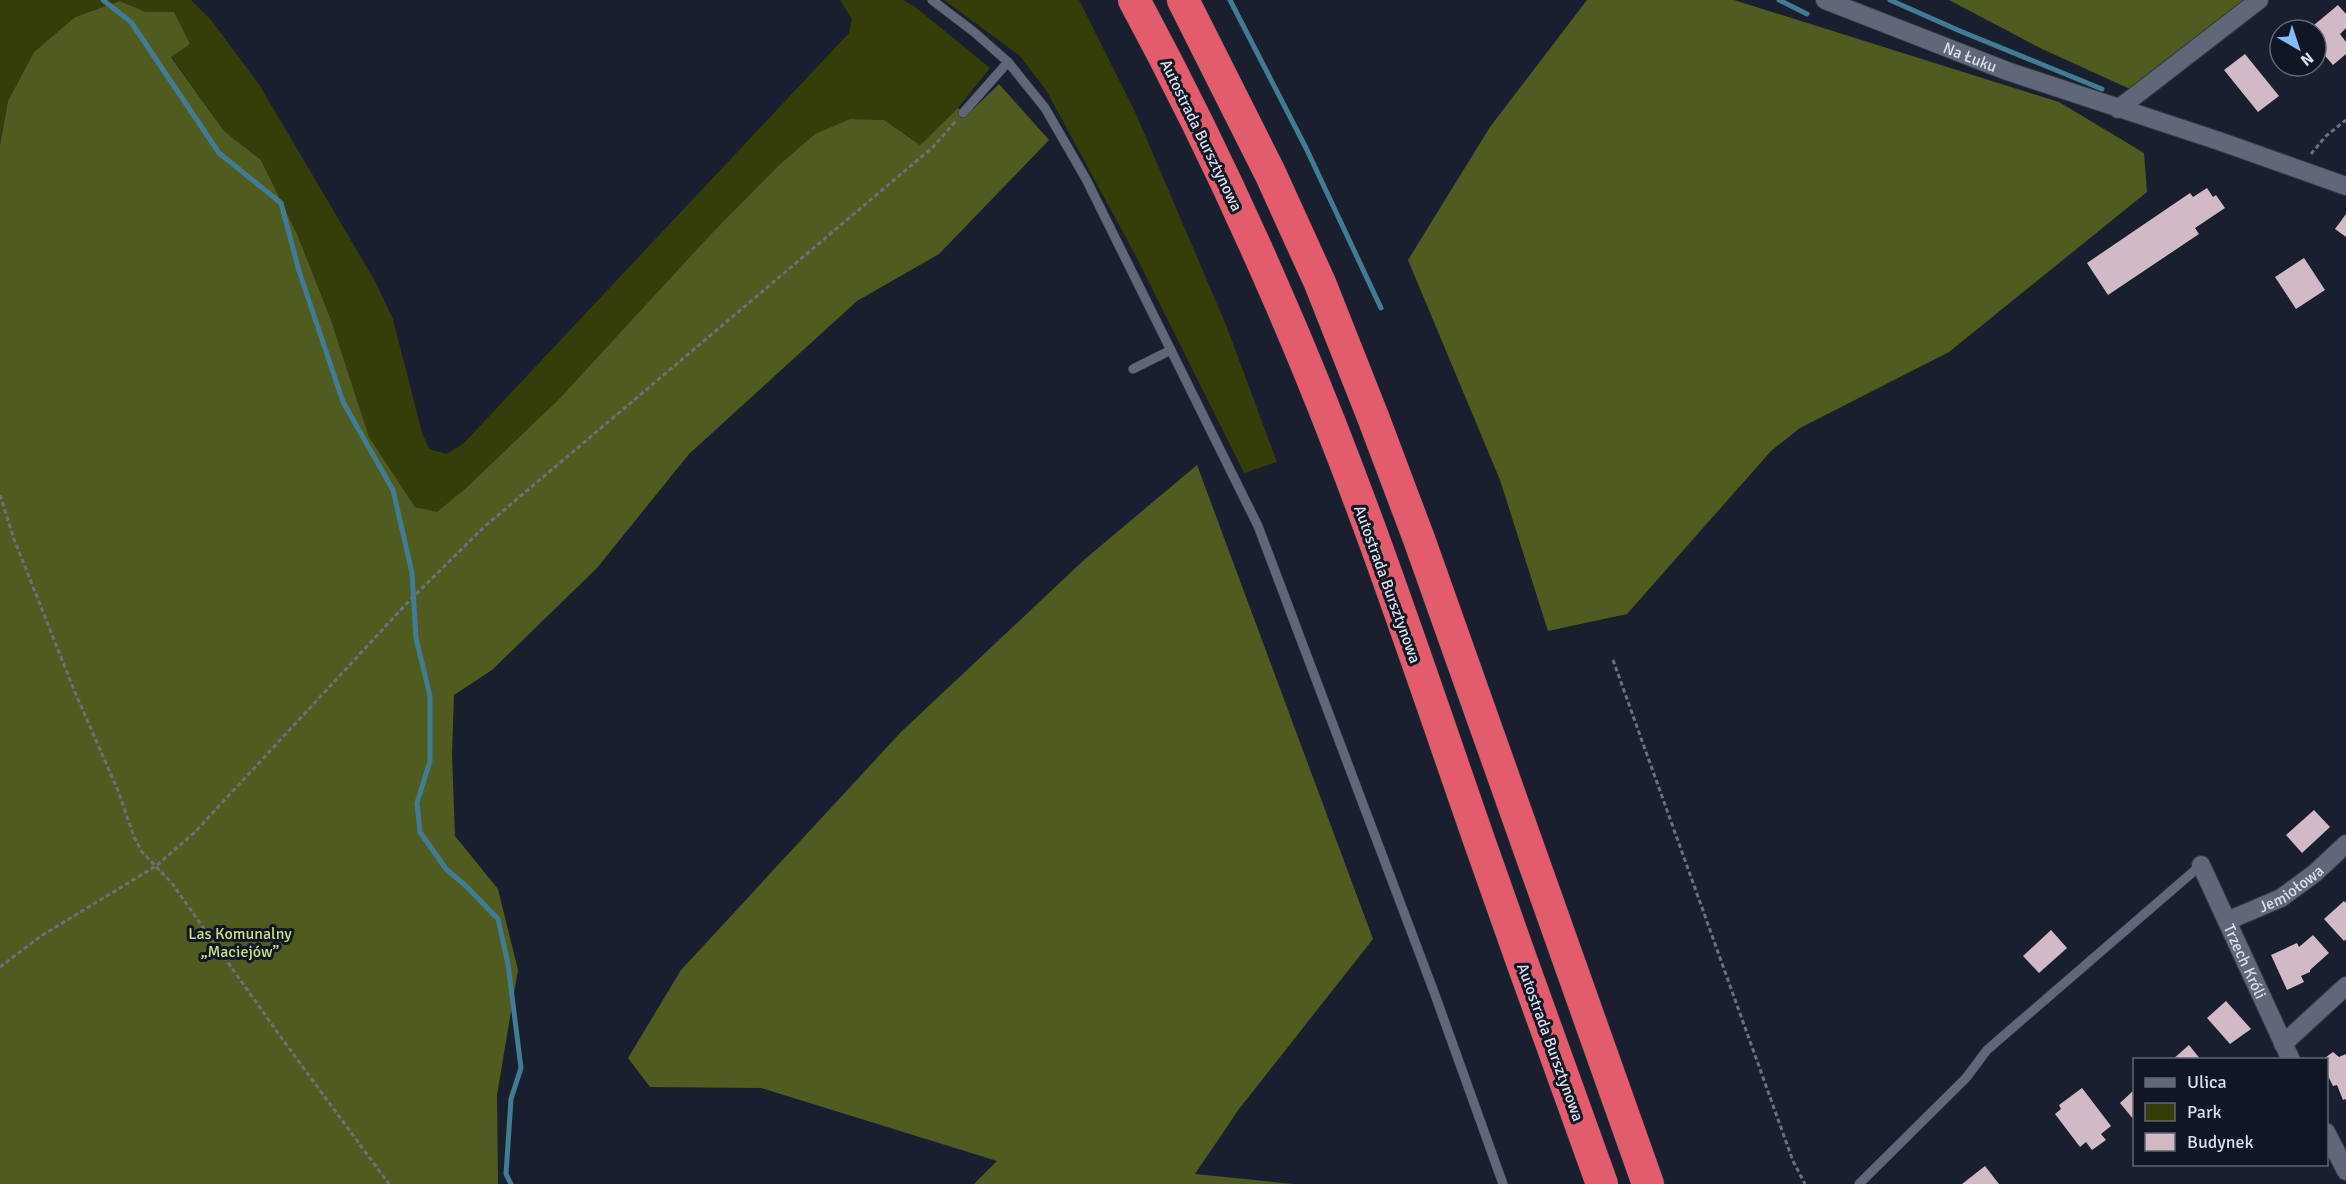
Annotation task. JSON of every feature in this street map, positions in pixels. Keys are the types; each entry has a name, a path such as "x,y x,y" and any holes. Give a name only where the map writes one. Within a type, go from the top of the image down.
{"highway":[{"name":"Autostrada Bursztynowa","path":"1134,0 1174,75 1230,190 1280,302 1335,437 1602,1184"},
{"path":"1183,0 1270,173 1320,283 1369,407 1419,540 1648,1184"}],"street":[{"name":"Na Łuku","path":"1825,0 1972,58 2346,186"},
{"path":"2118,109 2259,0"},
{"name":"Jemiołowa","path":"2227,921 2282,898 2346,844"},
{"name":"Trzech Króli","path":"2201,865 2287,1052"},
{"path":"2287,1052 2346,986"},
{"path":"2328,1136 2346,1171"}],"lane":[{"path":"932,0 1008,62 1045,108 1086,179 1258,526 1430,981 1503,1184"},
{"path":"963,113 1008,62"},
{"path":"1133,369 1171,350"},
{"path":"1859,1184 1966,1078 1987,1050 2201,865"}],"path":[{"path":"0,967 41,936 156,866 195,832 417,592 484,527 933,147 963,113"},
{"path":"2301,170 2314,148 2346,120"},
{"path":"0,495 23,561 74,690 142,852 171,882 389,1184"},
{"path":"1613,660 1793,1161 1805,1184"}],"green space":[{"path":"0,0 191,0 212,21 260,86 375,281 393,319 422,433 429,449 446,454 463,444 849,33 852,19 840,0 903,0 914,6 990,68 958,108 920,145 884,120 850,119 815,134 780,164 710,235 559,399 437,513 415,507 369,437 331,320 297,234 261,160 224,131 171,56 174,12 146,12 120,1 75,17 34,52 8,101 0,144"},
{"path":"944,0 1079,0 1136,114 1226,325 1277,462 1244,473 1138,260 1046,90 1020,56"},
{"path":"1587,0 1734,0 2059,102 2144,153 2147,192 1949,352 1800,428 1771,451 1627,614 1548,631 1500,480 1408,260 1490,127"},
{"path":"1949,0 2259,0 2139,93 2042,49"},
{"name":"Las Komunalny „Maciejów”","path":"120,1 146,12 174,12 190,44 171,57 224,131 261,160 297,234 331,320 369,437 415,507 437,512 466,488 559,399 710,235 780,164 815,134 850,119 884,120 920,145 958,108 967,115 999,84 1049,140 939,254 857,301 689,454 597,568 492,670 454,695 452,754 455,836 498,889 518,970 497,1095 498,1184 0,1184 0,145 8,101 34,52 75,17"},
{"path":"1197,465 1373,939 1239,1109 1195,1174 1293,1184 974,1184 997,1161 761,1088 650,1087 628,1058 681,970 901,732 1085,559"}],"building":[{"path":"2338,5 2346,14 2346,28 2340,34 2346,42 2346,54 2333,65 2328,59 2328,18 2322,18"},
{"path":"2245,54 2279,96 2258,112 2224,70"},
{"path":"2207,188 2213,197 2216,195 2225,208 2195,228 2199,234 2108,295 2087,263 2190,193 2193,197"},
{"path":"2346,214 2346,237 2335,229"},
{"path":"2304,258 2325,290 2296,309 2275,277"},
{"path":"2314,810 2330,827 2302,853 2286,835"},
{"path":"2344,901 2346,903 2346,939 2344,941 2324,919"},
{"path":"2051,930 2067,948 2039,973 2023,956"},
{"path":"2313,935 2329,953 2310,972 2301,976 2304,982 2287,990 2271,955 2297,943 2299,947"},
{"path":"2226,1001 2251,1029 2230,1044 2207,1018"},
{"path":"2189,1045 2199,1058 2174,1058"},
{"path":"2333,1052 2339,1057 2346,1054 2346,1099 2343,1100 2337,1085 2333,1086 2328,1076 2328,1058 2325,1058"},
{"path":"2082,1088 2111,1126 2101,1134 2106,1140 2092,1150 2086,1142 2080,1147 2055,1114 2061,1109 2059,1105"},
{"path":"2133,1091 2133,1119 2120,1103"},
{"path":"1985,1166 1999,1184 1962,1184"}],"waterway":[{"path":"103,0 131,22 219,153 281,203 299,271 343,402 393,490 412,573 416,638 430,696 430,761 417,803 420,832 446,869 498,919 508,964 521,1068 511,1099 506,1174 511,1184"},
{"path":"1230,0 1306,148 1381,308"},
{"path":"1779,0 1807,14"},
{"path":"1890,0 2102,89"}]}
